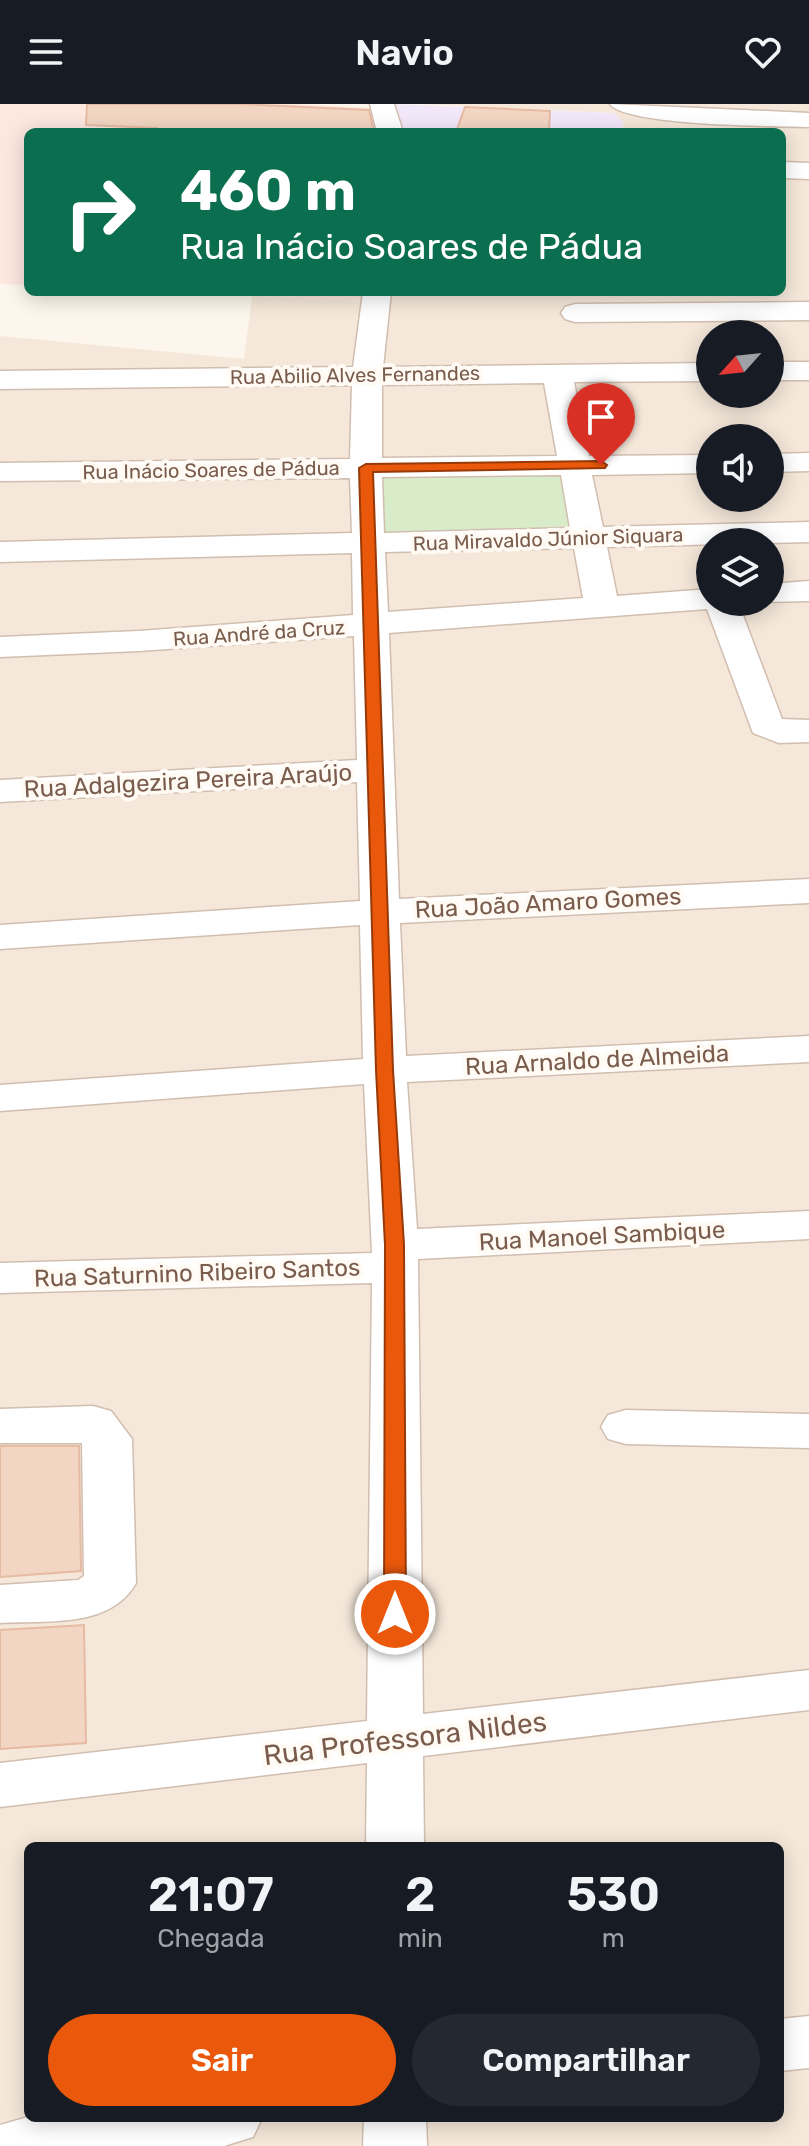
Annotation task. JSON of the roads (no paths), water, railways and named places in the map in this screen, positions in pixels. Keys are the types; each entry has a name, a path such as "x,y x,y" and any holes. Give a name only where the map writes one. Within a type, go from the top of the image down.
{"street":[{"path":"382,104 389,128"},
{"path":"622,104 647,122 724,124 809,120"},
{"path":"786,170 809,171"},
{"path":"377,296 367,375 366,468 394,1256 395,1842"},
{"path":"602,608 574,465 565,373 575,303 761,313 809,311"},
{"path":"784,370 809,371"},
{"name":"Rua Abilio Alves Fernandes","path":"0,380 696,372"},
{"path":"784,463 809,462"},
{"name":"Rua Inácio Soares de Pádua","path":"0,472 696,464"},
{"name":"Rua Miravaldo Júnior Siquara","path":"0,552 809,532"},
{"path":"784,593 809,591"},
{"name":"Rua André da Cruz","path":"0,647 139,641 696,600"},
{"path":"726,616 763,720 771,730 794,732"},
{"name":"Rua Adalgezira Pereira Araújo","path":"0,791 376,770"},
{"name":"Rua João Amaro Gomes","path":"0,937 380,912 809,891"},
{"name":"Rua Arnaldo de Almeida","path":"0,1098 385,1070 809,1049"},
{"name":"Rua Manoel Sambique","path":"394,1256 809,1225"},
{"name":"Rua Saturnino Ribeiro Santos","path":"0,1278 394,1256"},
{"path":"0,1426 93,1423 100,1428 107,1439 110,1583 91,1598 0,1604"},
{"path":"626,1427 809,1431"},
{"name":"Rua Professora Nildes","path":"0,1785 809,1690"},
{"path":"784,2045 809,2042"},
{"path":"18,2146 201,2122"},
{"path":"395,2122 395,2146"}]}
